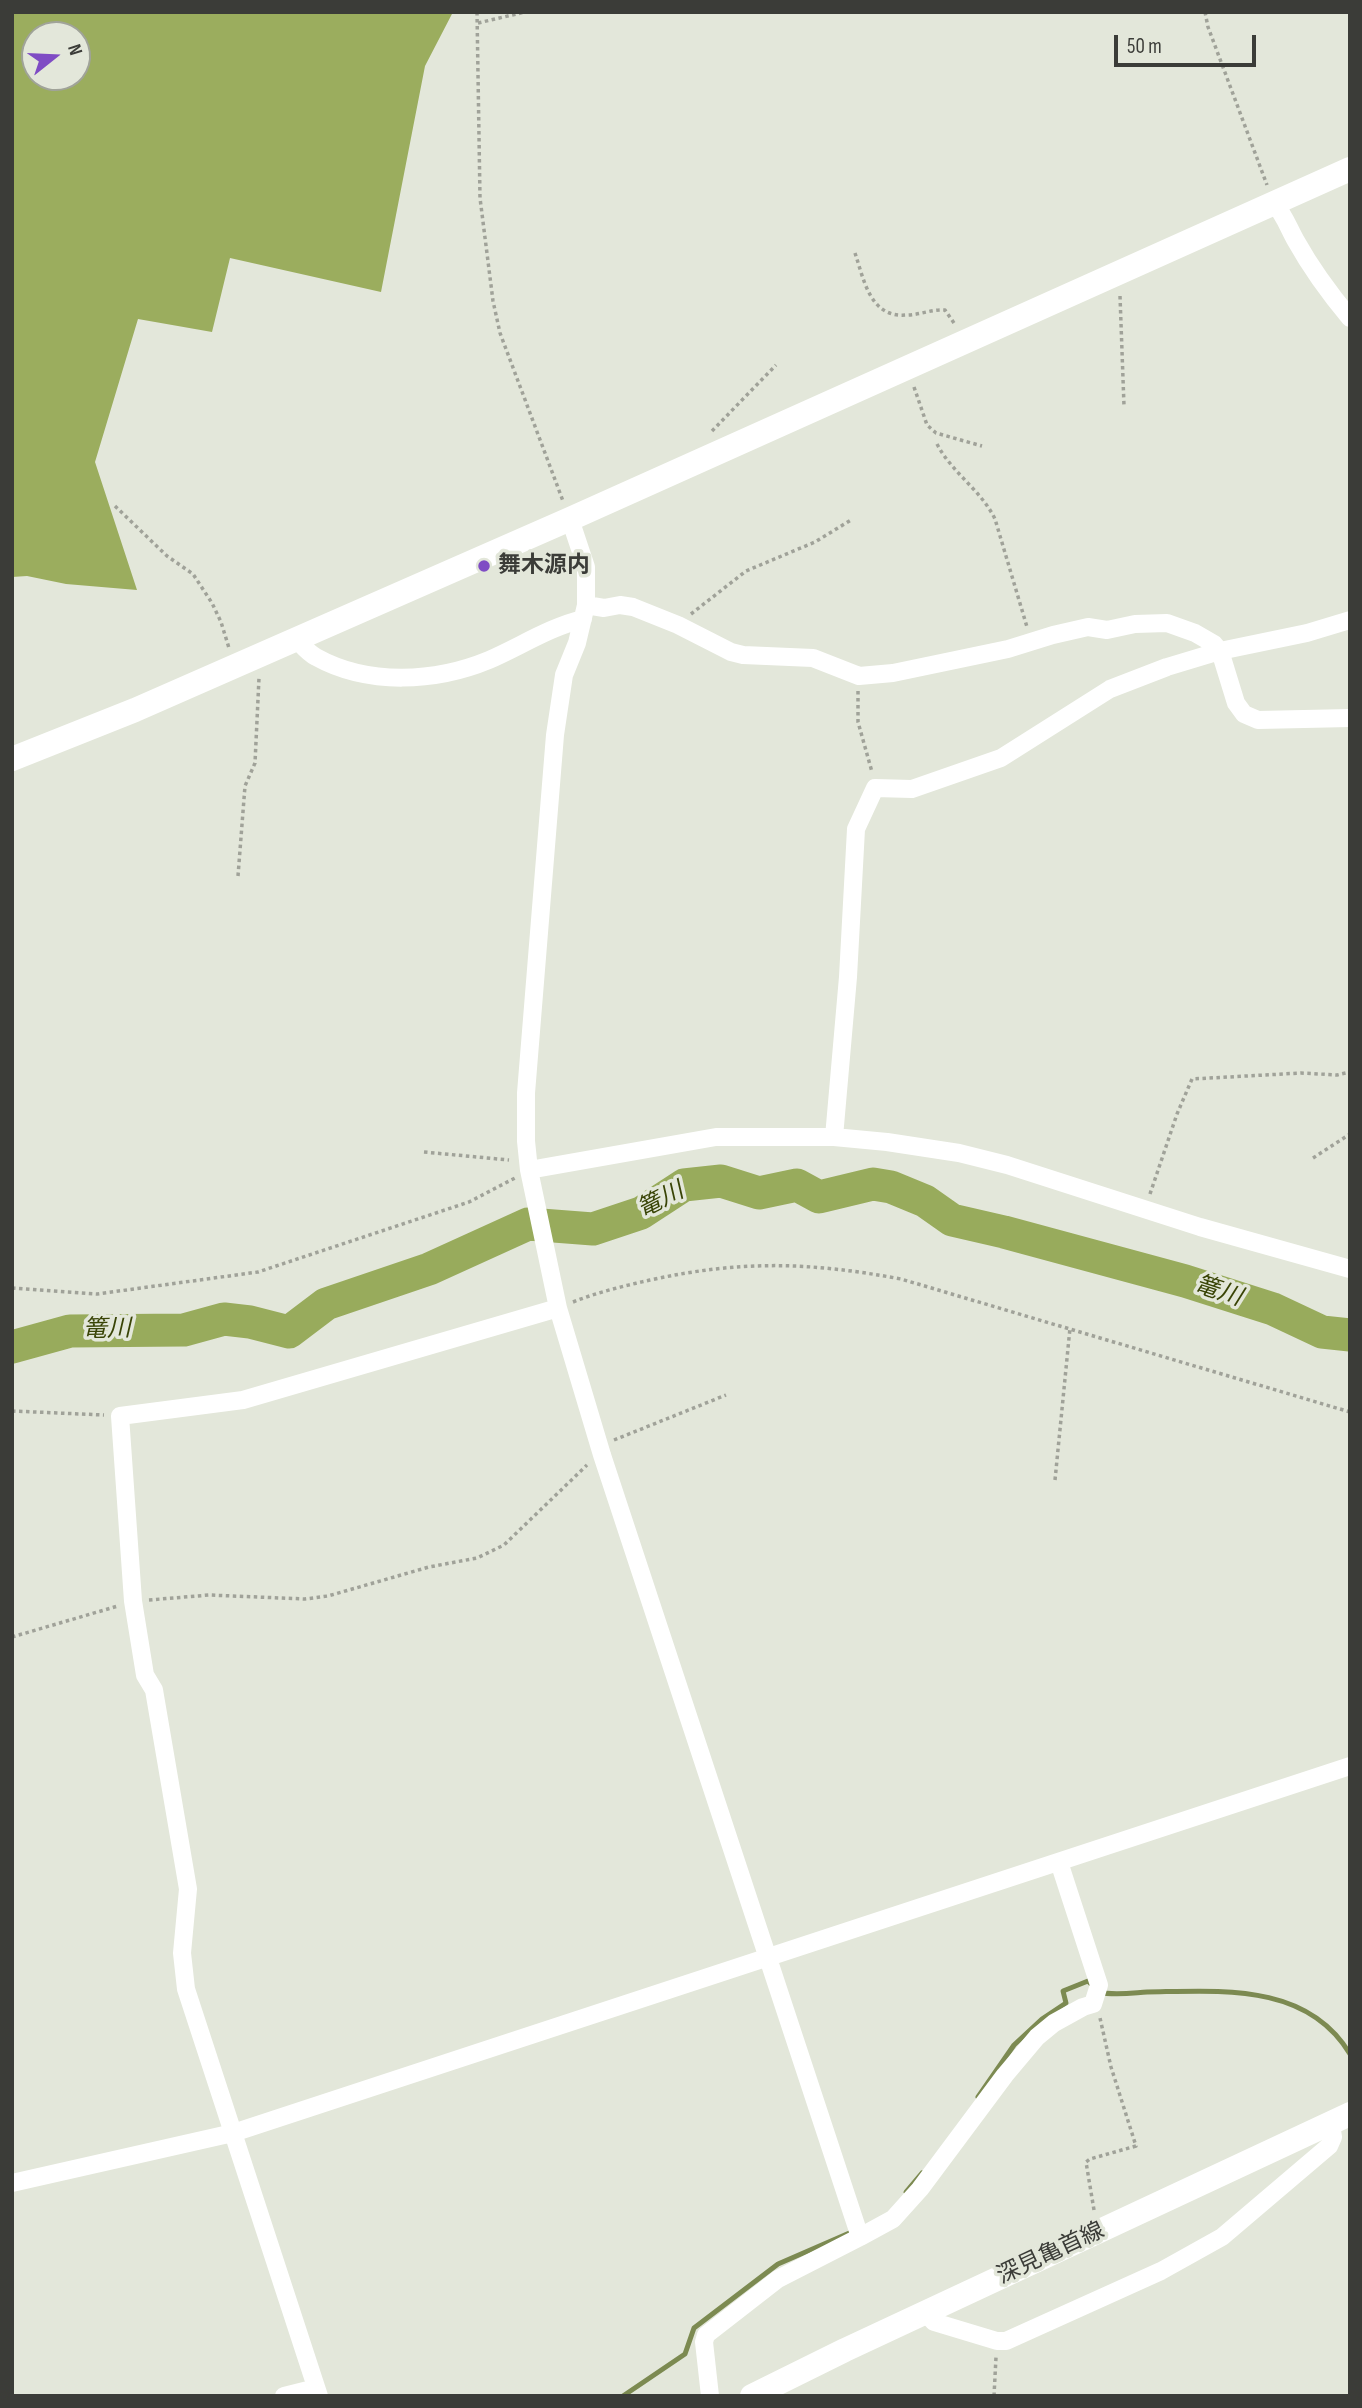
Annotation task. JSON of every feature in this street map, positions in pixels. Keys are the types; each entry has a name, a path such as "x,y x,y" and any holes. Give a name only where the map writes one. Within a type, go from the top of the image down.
{"street":[{"path":"12,759 135,710 570,519 1350,169"},
{"path":"1274,203 1285,216 1295,240 1317,274 1350,318"},
{"path":"570,519 586,567 585,612 578,643 564,675 555,735 526,1093 528,1164 557,1303 601,1450 859,2235"},
{"path":"296,639 314,656 346,669 379,677 406,677 454,671 488,660 585,612 621,605 678,625 731,652 743,655 813,658 859,677 892,673 1008,649 1088,626 1107,630 1135,624 1167,623 1195,633 1220,651 1236,703 1244,714 1258,720 1350,718"},
{"path":"834,1137 848,977 856,829 875,788 912,789 1001,758 1110,689 1167,667 1220,651 1307,633 1350,620"},
{"path":"528,1164 716,1137 834,1137 959,1153 1007,1165 1144,1210 1350,1269"},
{"path":"284,2396 318,2392 186,1989 182,1953 188,1889 154,1690 145,1675 133,1601 120,1416 243,1400 557,1303"},
{"path":"12,2183 233,2133 1350,1766"},
{"path":"710,2396 704,2342 706,2335 778,2279 893,2219 920,2189 1037,2037 1054,2023 1083,2007 1096,1995 1059,1862"},
{"path":"926,2313 934,2322 1006,2341 1076,2311 1161,2271 1222,2237 1329,2146 1340,2119"},
{"name":"深見亀首線","path":"752,2396 1340,2119"}],"path":[{"path":"477,12 480,198 493,301 500,333 570,519"},
{"path":"478,23 525,12"},
{"path":"1205,12 1274,203"},
{"path":"855,253 866,289 883,311 891,315 907,315 945,310 952,318 961,344"},
{"path":"1113,277 1121,299 1124,406"},
{"path":"715,454 708,440 713,428 776,365"},
{"path":"908,368 927,425 936,433 982,446"},
{"path":"937,444 944,457 988,506 995,519 1033,641"},
{"path":"115,506 167,556 193,574 212,603 242,663 260,679 255,764 245,786 238,876"},
{"path":"678,625 746,571 807,545 851,520"},
{"path":"859,677 858,722 875,788"},
{"path":"1144,1210 1192,1079 1301,1073 1337,1075 1350,1072"},
{"path":"1313,1158 1350,1134"},
{"path":"425,1152 528,1164"},
{"path":"12,1288 97,1294 258,1272 469,1202 528,1164"},
{"path":"557,1303 663,1277 755,1264 852,1270 901,1279 1350,1412"},
{"path":"1055,1480 1070,1328"},
{"path":"12,1637 133,1601 209,1595 305,1599 328,1596 429,1567 477,1558 505,1545 601,1450 726,1395"},
{"path":"12,1411 120,1416"},
{"path":"1096,1995 1111,2067 1136,2146 1090,2158 1086,2162 1096,2223 1100,2232"},
{"path":"994,2396 993,2375 998,2341"}],"green space":[{"path":"12,12 453,12 425,66 381,292 230,258 212,332 138,319 95,462 137,590 66,584 27,576 12,577"}],"waterway":[{"name":"篭川","path":"12,1347 70,1331 184,1330 224,1319 250,1322 289,1332 326,1304 429,1269 528,1224 593,1229 641,1213 684,1185 721,1181 759,1193 797,1185 819,1197 873,1184 891,1187 925,1201 952,1220 1185,1281 1273,1309 1322,1332 1350,1335"},
{"path":"978,2097 1014,2045 1042,2019 1066,2003 1063,1991 1088,1981 1092,1985"},
{"path":"1099,1992 1232,1992 1286,2002 1310,2014 1332,2031 1350,2054"},
{"path":"906,2192 922,2173"},
{"path":"623,2396 685,2354 694,2328 778,2264 854,2231"}],"place":[{"name":"舞木源内","path":"484,566"}]}
